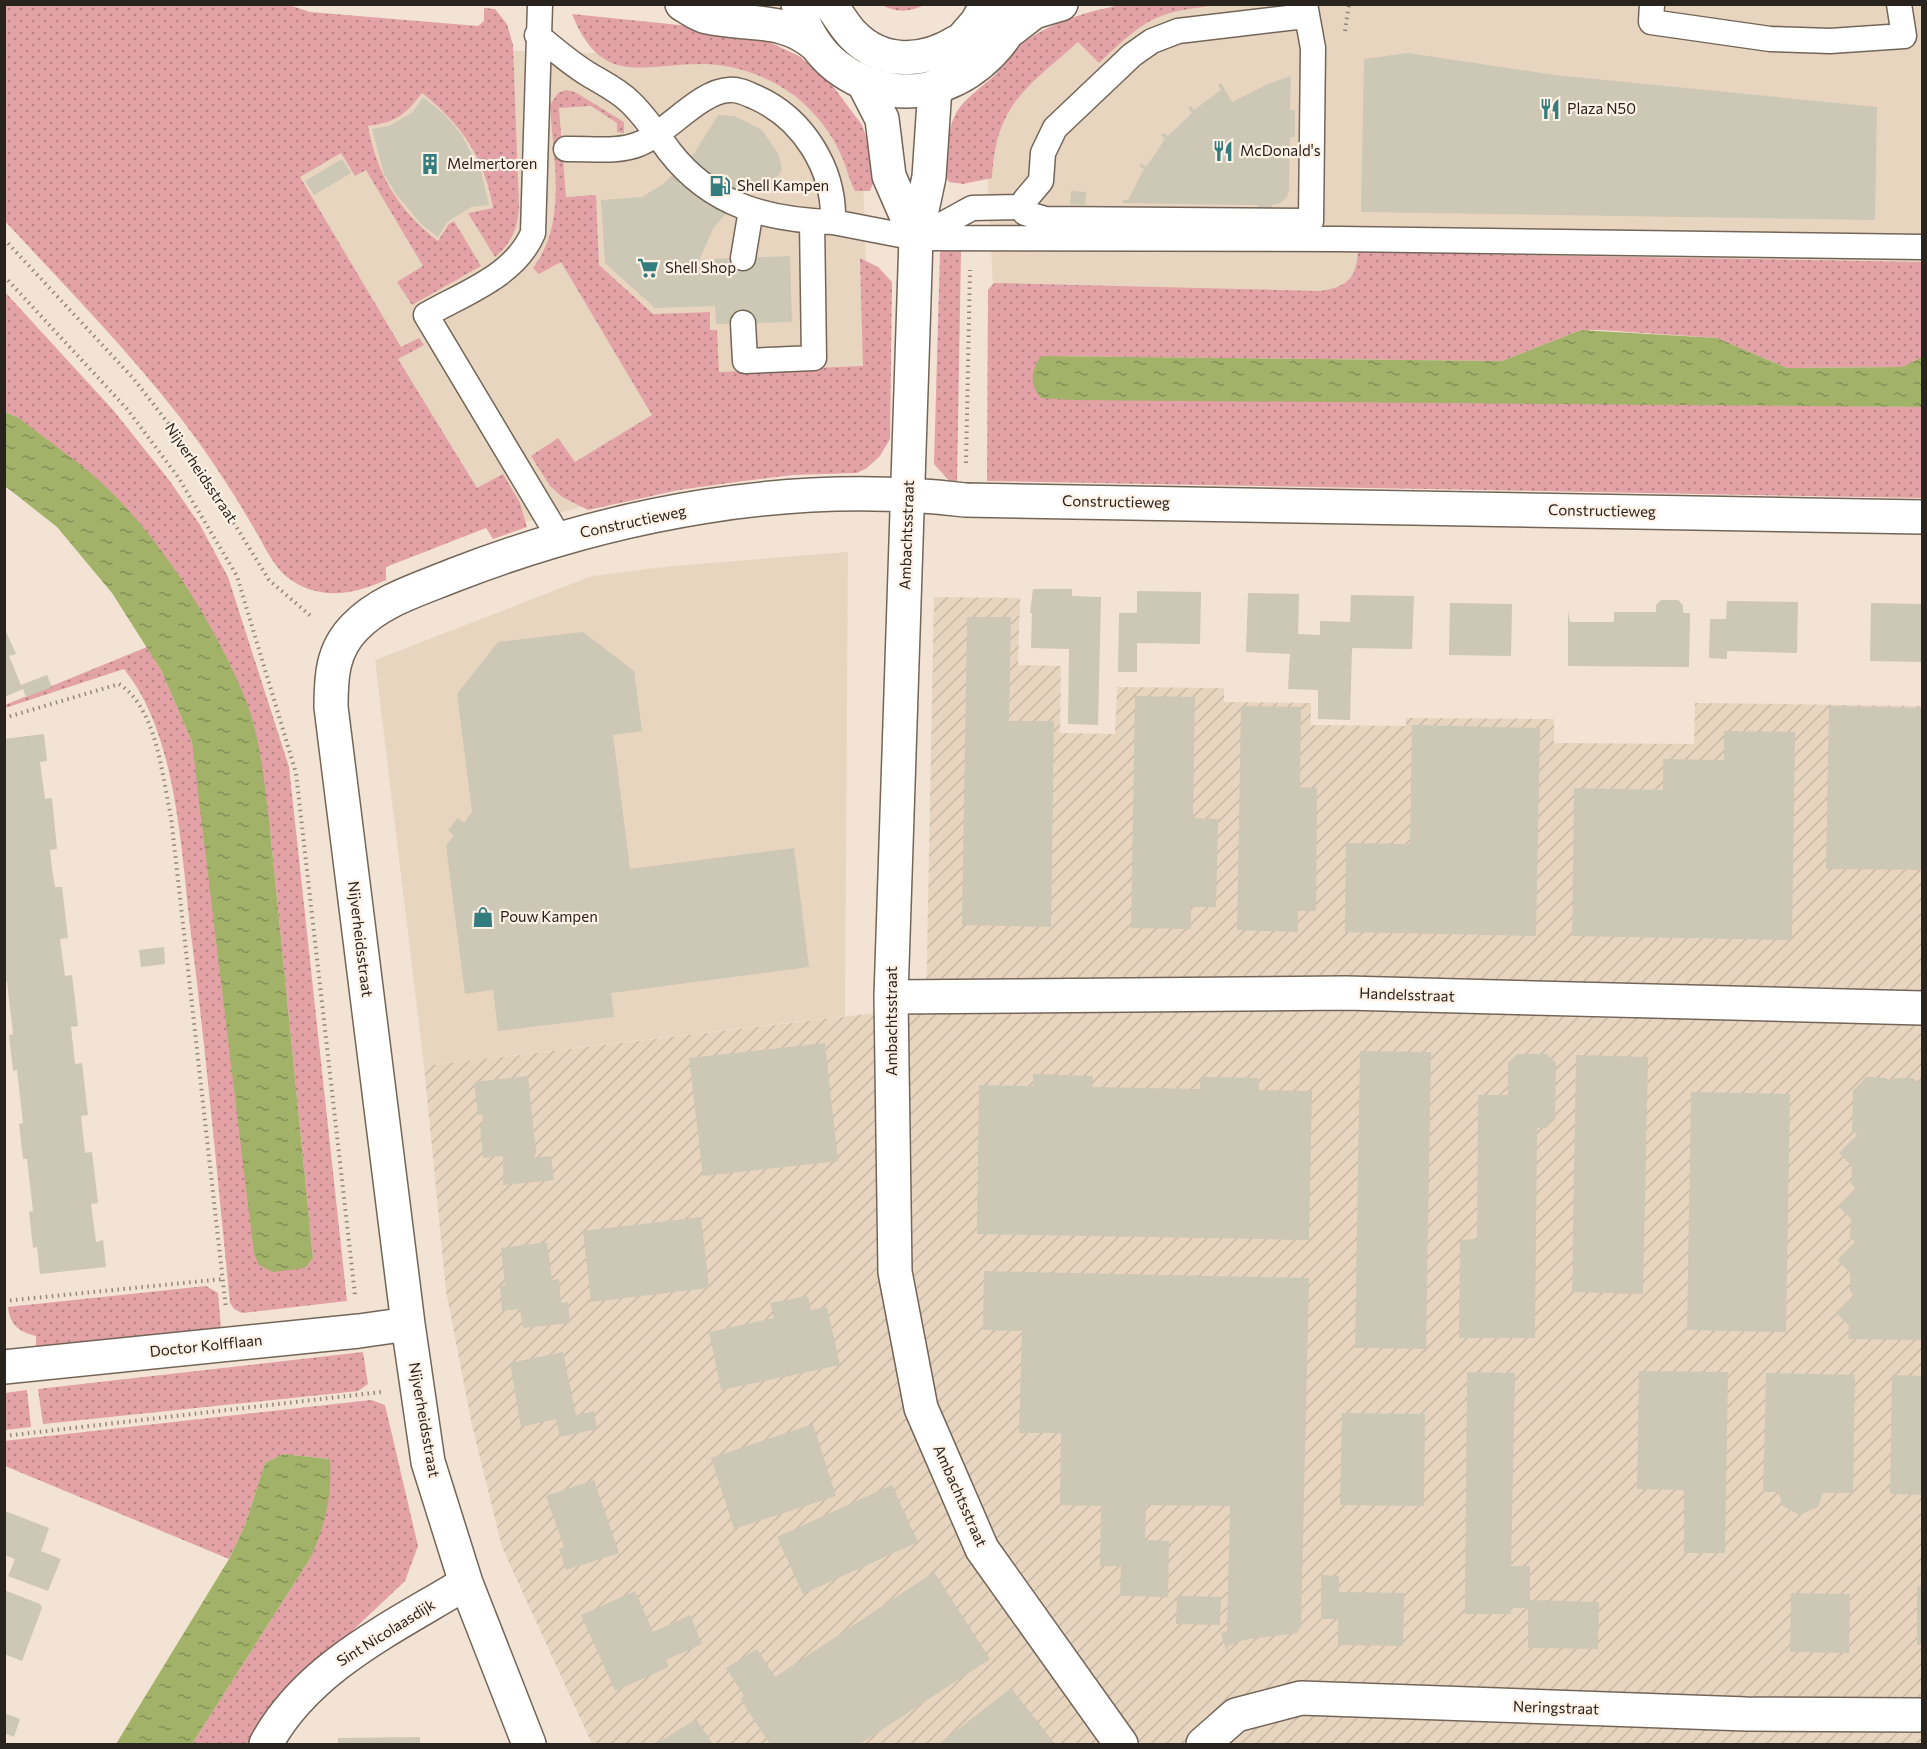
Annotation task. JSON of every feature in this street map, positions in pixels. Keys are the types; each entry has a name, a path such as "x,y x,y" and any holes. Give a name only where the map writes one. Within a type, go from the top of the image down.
{"street":[{"path":"682,4 705,17 786,27 807,36 830,61 862,82 898,91 935,87 973,70 994,51 1017,17 1061,4"},
{"path":"798,4 817,46"},
{"path":"830,4 853,35 884,55 919,57 957,42 977,22 987,4"},
{"name":"Ambachtsstraat","path":"957,42 943,63 935,87 929,177 916,238 891,997 895,1272 921,1408 982,1549 1121,1744"},
{"name":"Ambachtsstraat","path":"862,82 882,119 889,176 916,238"},
{"name":"Constructieweg","path":"342,644 355,627 382,605 507,555 627,522 738,502 794,496 909,493 965,500 1923,517"},
{"name":"Nijverheidsstraat","path":"342,644 334,661 331,707 408,1324 428,1462 466,1583 529,1744"},
{"name":"Handelsstraat","path":"891,997 1346,993 1923,1008"},
{"name":"Doctor Kolfflaan","path":"4,1368 408,1324"},
{"name":"Sint Nicolaasdijk","path":"266,1744 278,1721 336,1663 466,1583"},
{"name":"Neringstraat","path":"1203,1744 1236,1715 1301,1698 1746,1714 1923,1715"}],"lane":[{"path":"540,4 537,35 536,219 528,245 510,267 426,315 560,539"},
{"path":"1652,4 1651,22 1770,39 1830,41 1904,36 1899,4"},
{"path":"916,238 972,208 1023,207 1031,216 1045,219 1311,221 1314,48 1305,10 1178,31 1152,41 1132,55 1055,128 1043,153 1041,181 1025,200 1023,207"},
{"path":"537,35 587,74 628,99 689,172 730,202 794,221 822,221 916,238 1340,239 1923,246"},
{"path":"566,149 631,147 658,133 708,97 727,90 742,91 782,112 812,145 830,186 822,221 814,358 745,361 743,323"},
{"path":"743,258 751,210"}],"path":[{"name":"Nijverheidsstraat","path":"4,240 133,378 175,432 269,580 342,644"},
{"path":"965,500 970,269"},
{"path":"4,276 127,409 178,477 237,576 296,773 358,1331"},
{"path":"4,718 119,684 132,692 144,709 157,753 171,818 230,1344"},
{"path":"4,1301 223,1279"},
{"path":"4,1436 382,1392 380,1382"}],"shaded area":[{"path":"5,4 289,5 310,12 478,26 484,21 484,8 495,9 507,24 513,45 519,208 513,235 495,257 468,213 493,208 484,173 469,143 459,130 422,93 400,116 368,126 377,160 392,191 412,217 438,241 449,224 454,221 481,266 412,305 397,282 423,266 366,170 355,176 341,153 300,177 401,347 419,338 424,345 398,359 477,488 503,474 520,503 527,527 493,539 486,528 386,567 386,580 348,592 311,590 299,585 281,572 220,474 178,414 106,330 5,221"},
{"path":"1177,4 1922,5 1922,308 994,307 987,168 1007,76 1056,38"},
{"path":"882,5 924,5 903,11"},
{"path":"1121,5 1218,5 1179,11 1148,22 1099,63 1078,42 1029,85 1017,99 1000,132 992,178 963,184 949,182 945,167 949,135 956,114 967,99 996,74 1010,55 1027,40 1065,20"},
{"path":"572,14 718,29 756,36 799,56 829,81 862,125 870,148 873,183 870,191 855,191 838,148 828,131 795,96 775,83 753,73 717,65 644,68 611,63 597,53 584,38"},
{"path":"455,49 693,56 744,63 801,96 863,166 869,382 678,481 510,526 467,511 197,78"},
{"path":"566,90 575,92 624,122 624,133 617,132 617,123 591,106 559,108 566,197 596,195 599,265 653,314 710,312 710,330 717,330 719,372 863,366 860,258 878,267 892,282 890,439 880,456 867,468 857,473 793,475 679,490 588,510 562,497 550,486 531,456 558,438 575,462 652,415 561,262 539,274 533,268 544,250 555,210 555,168 550,105 558,93"},
{"path":"943,248 961,250 957,484 952,484 934,464 940,253"},
{"path":"1358,252 1922,262 1922,357 1904,367 1787,368 1717,338 1581,330 1502,361 1046,356 1041,397 1922,407 1922,498 987,481 988,290 994,283 1320,291 1337,287 1348,280 1355,269"},
{"path":"4,291 114,411 169,480 200,525 228,577 289,767 347,1301 242,1313 234,1309 230,1303 180,836 167,763 156,728 142,697 124,669 5,708 5,705 147,647 161,670 192,742 305,1268 313,1258 270,829 19,418 5,412"},
{"path":"848,552 845,1016 424,1066 375,660 592,576 672,566"},
{"path":"934,597 1020,598 1018,665 1061,666 1060,733 1115,734 1117,687 1224,688 1224,702 1311,703 1311,725 1406,726 1406,718 1554,719 1554,743 1694,744 1695,703 1922,706 1922,1744 592,1744 502,1547 472,1425 446,1291 424,1066 926,1007"},
{"path":"206,1286 218,1293 221,1329 36,1348 36,1336 16,1327 8,1307"},
{"path":"363,1352 368,1384 358,1391 43,1424 38,1389"},
{"path":"27,1390 31,1427 5,1430 5,1393"},
{"path":"371,1400 385,1405 418,1546 405,1581 313,1668 271,1713 248,1744 192,1744 311,1557 330,1459 283,1454 265,1463 245,1525 229,1559 5,1466 4,1441"}],"water":[{"path":"1581,330 1717,338 1787,368 1903,367 1922,357 1922,407 1073,400 1041,398 1033,383 1033,373 1037,362 1040,357 1046,356 1502,361"},
{"path":"5,412 19,418 86,469 141,524 202,612 247,703 259,749 270,829 313,1258 305,1268 273,1272 259,1265 254,1254 192,742 161,670 112,593 57,527 5,486"},
{"path":"283,1454 330,1459 327,1509 311,1557 192,1744 116,1744 229,1559 245,1525 265,1463"}],"building":[{"path":"1408,53 1555,75 1877,107 1875,220 1361,212 1364,59"},
{"name":"McDonald's","path":"1291,76 1290,110 1295,110 1295,137 1290,137 1289,189 1287,197 1280,203 1272,205 1271,210 1258,210 1258,205 1123,203 1123,200 1128,200 1144,169 1139,166 1141,163 1146,167 1165,139 1161,135 1164,133 1168,136 1192,113 1188,108 1191,106 1194,110 1221,90 1218,85 1221,83 1232,102 1270,83"},
{"name":"Melmertoren","path":"423,97 444,114 461,134 481,172 489,205 471,207 447,222 438,237 422,225 396,194 384,174 372,129 389,126 413,112"},
{"path":"718,115 735,116 762,130 779,155 782,170 778,176 741,198 726,213 713,229 696,267 712,266 712,259 790,256 792,322 716,324 715,306 655,308 605,263 601,200 642,197 663,184 695,152"},
{"path":"342,159 351,173 314,195 305,181"},
{"path":"1071,191 1086,192 1085,205 1070,204"},
{"path":"1033,589 1072,589 1072,596 1101,597 1098,725 1068,724 1069,649 1031,648 1032,613 1030,613"},
{"path":"1137,591 1201,592 1200,644 1137,643 1137,672 1118,672 1119,613 1137,613"},
{"path":"1248,593 1299,594 1298,634 1320,635 1320,621 1350,622 1351,595 1414,596 1412,649 1352,648 1350,720 1318,719 1318,690 1288,689 1290,654 1246,652"},
{"path":"1661,600 1678,600 1683,605 1683,613 1690,613 1689,667 1568,666 1568,611 1570,622 1614,622 1614,612 1656,612 1656,605"},
{"path":"1727,601 1798,602 1797,653 1727,651 1727,659 1709,658 1710,619 1726,619"},
{"path":"1450,603 1512,604 1511,656 1449,655"},
{"path":"1871,603 1922,604 1922,662 1870,661"},
{"path":"967,617 1011,617 1009,721 1054,721 1051,927 962,925"},
{"path":"4,627 16,654 9,656 21,685 47,675 52,687 26,697 23,689 4,697"},
{"path":"583,632 634,671 642,731 613,735 630,869 794,848 809,967 611,993 614,1017 498,1031 493,990 465,994 446,846 454,835 448,830 458,818 464,823 472,812 457,694 498,642"},
{"path":"1135,696 1195,697 1193,818 1218,819 1216,907 1191,907 1191,929 1131,928"},
{"path":"1241,706 1301,707 1300,787 1317,788 1316,911 1298,911 1298,932 1237,930"},
{"path":"1829,706 1922,708 1922,870 1826,869"},
{"path":"1412,725 1540,728 1536,936 1345,932 1346,843 1410,844"},
{"path":"1724,731 1795,732 1792,940 1572,936 1574,788 1663,790 1663,759 1724,760"},
{"path":"44,734 47,761 40,762 45,799 52,798 57,849 50,850 52,869 55,887 62,887 68,938 60,939 65,976 72,975 78,1026 71,1027 75,1064 82,1063 88,1115 81,1116 85,1153 92,1152 98,1203 91,1204 96,1242 103,1240 106,1267 40,1274 37,1247 33,1248 29,1212 33,1211 27,1159 23,1159 19,1124 23,1123 17,1070 13,1071 9,1035 13,1034 7,982 4,982 4,739"},
{"path":"164,947 165,964 141,967 139,950"},
{"path":"825,1043 838,1161 703,1176 689,1058"},
{"path":"1360,1051 1431,1052 1426,1349 1355,1348"},
{"path":"1517,1054 1547,1054 1556,1063 1555,1119 1546,1128 1537,1128 1535,1338 1459,1338 1460,1240 1477,1239 1478,1095 1508,1095 1508,1063"},
{"path":"1576,1055 1648,1057 1643,1294 1572,1292"},
{"path":"1033,1074 1093,1076 1092,1087 1200,1089 1200,1077 1258,1078 1259,1090 1312,1091 1309,1240 977,1234 979,1085 1033,1086"},
{"path":"528,1076 536,1152 534,1158 551,1156 554,1180 503,1185 503,1156 483,1158 480,1126 483,1125 482,1114 478,1115 474,1082"},
{"path":"1866,1077 1886,1078 1890,1082 1894,1078 1913,1078 1918,1083 1922,1077 1922,1340 1848,1339 1849,1326 1836,1313 1854,1296 1850,1291 1850,1273 1837,1260 1855,1242 1850,1237 1851,1219 1838,1206 1856,1189 1851,1184 1852,1166 1839,1153 1857,1135 1852,1130 1853,1091"},
{"path":"1691,1092 1790,1094 1786,1332 1687,1330"},
{"path":"701,1217 709,1288 591,1302 583,1231"},
{"path":"547,1242 552,1280 559,1279 561,1303 568,1302 570,1323 523,1328 520,1309 502,1311 500,1286 505,1285 501,1248"},
{"path":"984,1271 1309,1278 1301,1629 1298,1628 1298,1633 1243,1640 1228,1646 1227,1653 1221,1633 1227,1631 1230,1506 1146,1505 1145,1540 1169,1541 1168,1597 1120,1596 1121,1566 1100,1566 1101,1506 1060,1505 1061,1433 1019,1433 1022,1331 983,1330"},
{"path":"808,1296 811,1310 827,1307 840,1365 721,1390 709,1332 774,1318 770,1303"},
{"path":"563,1352 576,1415 594,1411 597,1429 560,1437 556,1419 521,1427 510,1363"},
{"path":"1639,1371 1728,1372 1725,1553 1684,1553 1684,1490 1637,1489"},
{"path":"1467,1372 1515,1373 1511,1566 1530,1566 1530,1600 1599,1602 1598,1649 1528,1648 1528,1608 1511,1608 1511,1614 1465,1614"},
{"path":"1766,1373 1855,1375 1853,1493 1823,1493 1818,1507 1800,1515 1783,1506 1778,1492 1763,1492"},
{"path":"1892,1375 1922,1376 1922,1495 1890,1494"},
{"path":"1342,1413 1425,1414 1424,1506 1340,1505"},
{"path":"813,1424 836,1496 734,1529 711,1458"},
{"path":"594,1480 619,1553 566,1570 559,1549 564,1547 546,1496"},
{"path":"892,1485 918,1542 803,1594 777,1537"},
{"path":"5,1511 49,1528 41,1551 61,1559 48,1591 8,1576 15,1559 5,1555"},
{"path":"934,1572 990,1659 860,1744 770,1744 740,1699 744,1696 726,1668 757,1649 775,1677"},
{"path":"1321,1575 1339,1576 1339,1592 1404,1593 1403,1646 1338,1645 1338,1619 1321,1619"},
{"path":"1917,1586 1922,1586 1922,1645 1917,1645"},
{"path":"4,1590 40,1604 42,1608 22,1661 4,1654"},
{"path":"635,1591 653,1632 690,1615 702,1644 666,1660 669,1667 615,1691 581,1615"},
{"path":"1791,1593 1850,1594 1849,1653 1790,1652"},
{"path":"1177,1596 1221,1597 1220,1625 1176,1624"},
{"path":"1011,1688 1055,1744 939,1744"},
{"path":"4,1713 20,1719 14,1737 4,1733"},
{"path":"696,1719 713,1744 656,1744"},
{"path":"420,1737 420,1744 338,1744 338,1738"}],"place":[{"name":"Plaza N50","path":"1550,109"},
{"name":"McDonald's","path":"1223,151"},
{"name":"Melmertoren","path":"430,164"},
{"name":"Shell Kampen","path":"720,186"},
{"name":"Shell Shop","path":"648,268"},
{"name":"Pouw Kampen","path":"483,917"}]}
